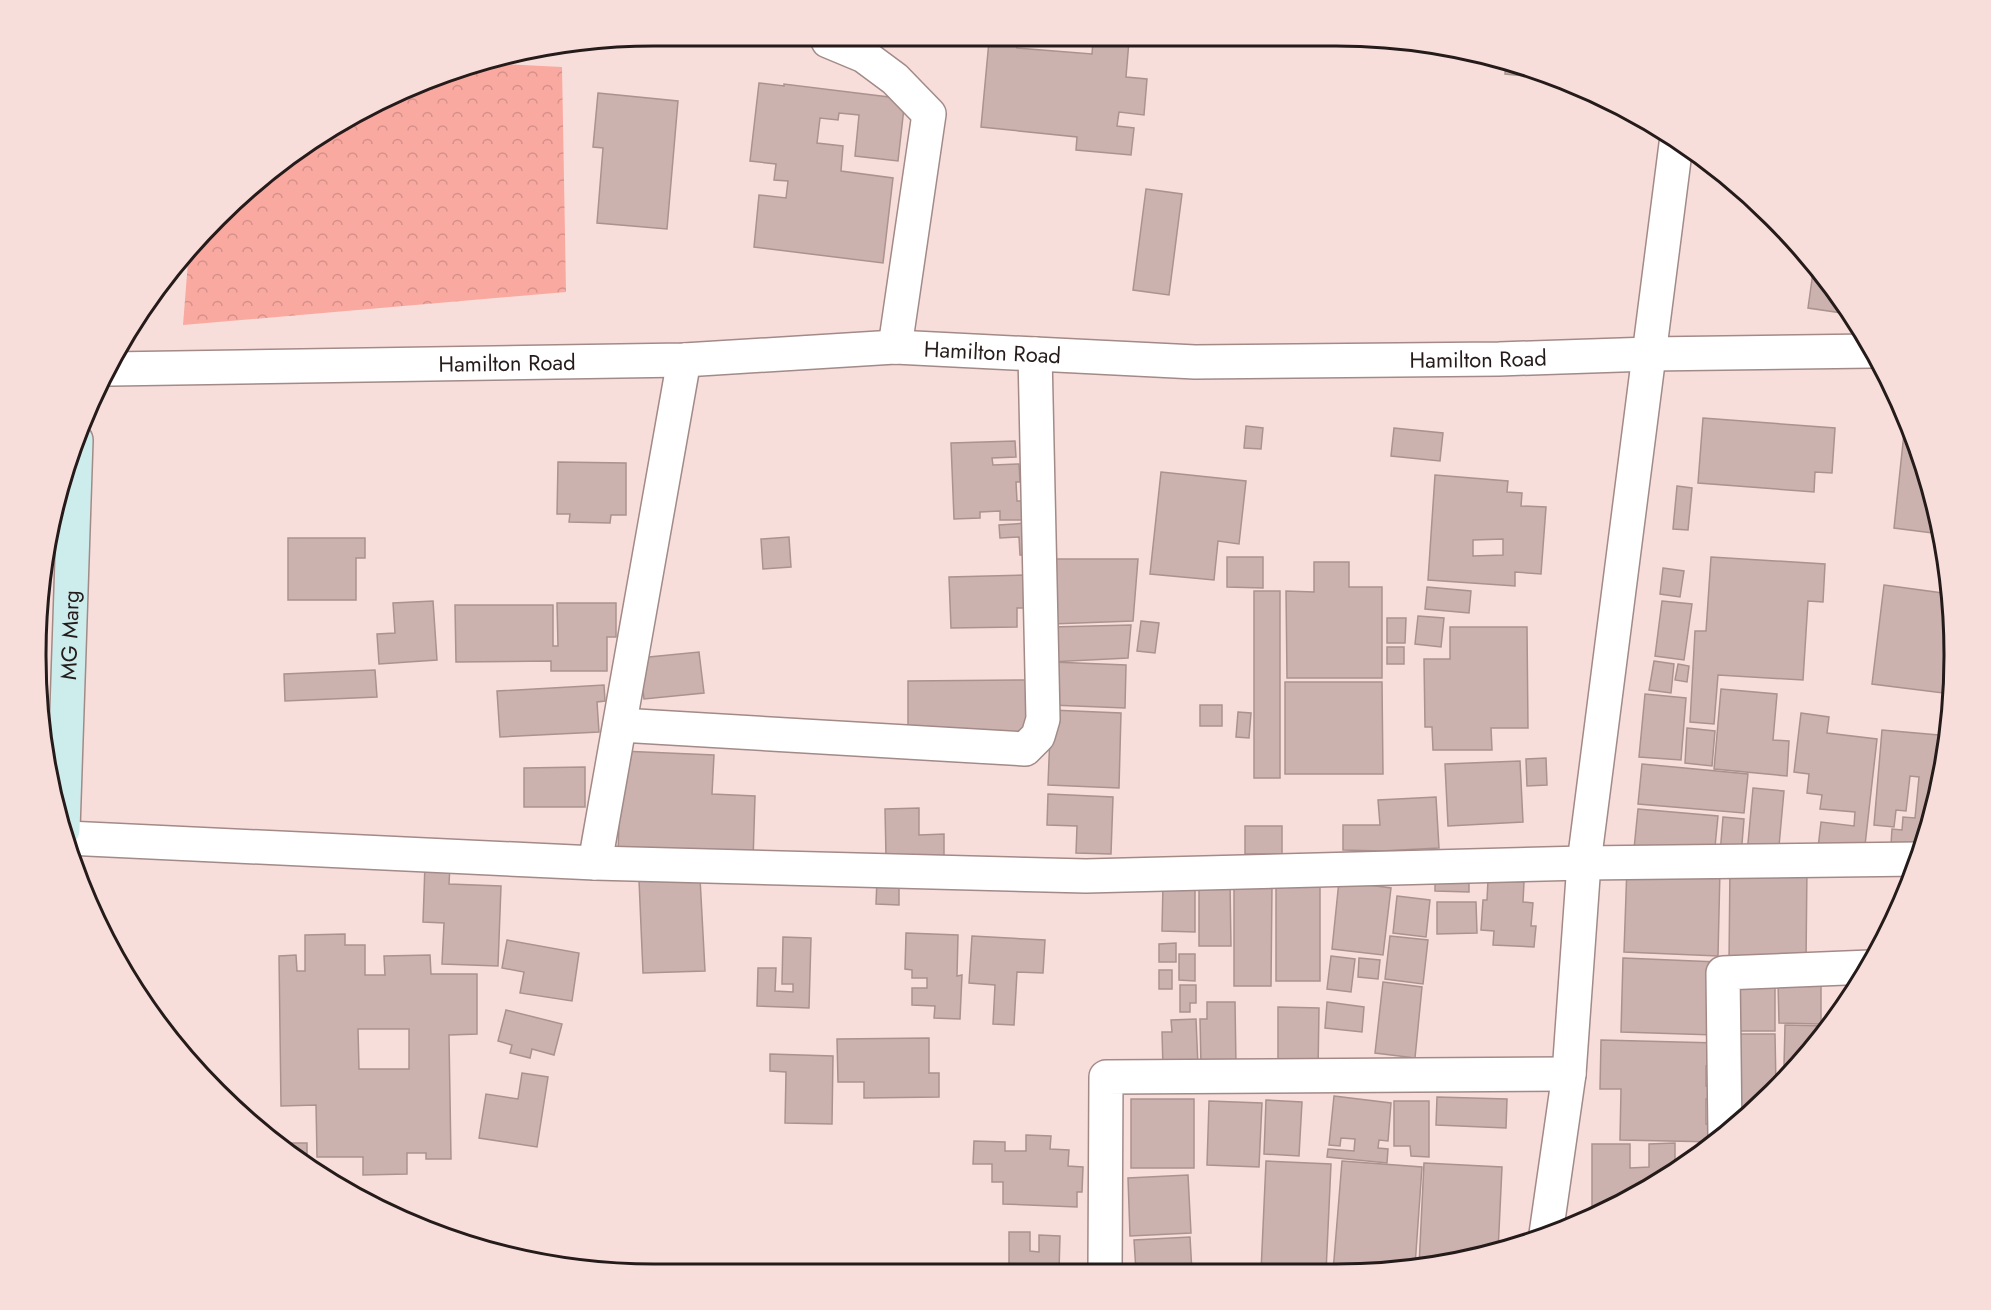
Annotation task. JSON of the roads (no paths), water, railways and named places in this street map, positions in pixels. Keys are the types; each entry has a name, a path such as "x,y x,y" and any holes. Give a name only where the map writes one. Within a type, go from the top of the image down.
{"main road":[{"name":"MG Marg","path":"64,799 75,472"}],"street":[{"path":"840,46 864,56 895,79 929,114 895,347"},
{"path":"1547,1225 1569,1074 1584,863 1675,150"},
{"name":"Hamilton Road","path":"118,369 684,360 895,347 1195,362 1863,351"},
{"path":"620,725 1025,749 1038,736 1043,719 1035,354"},
{"path":"595,863 684,360"},
{"path":"75,838 595,863 1086,876 1584,863 1909,859"},
{"path":"1725,1122 1723,973 1858,968"},
{"path":"1105,1264 1106,1077 1569,1074"}]}
